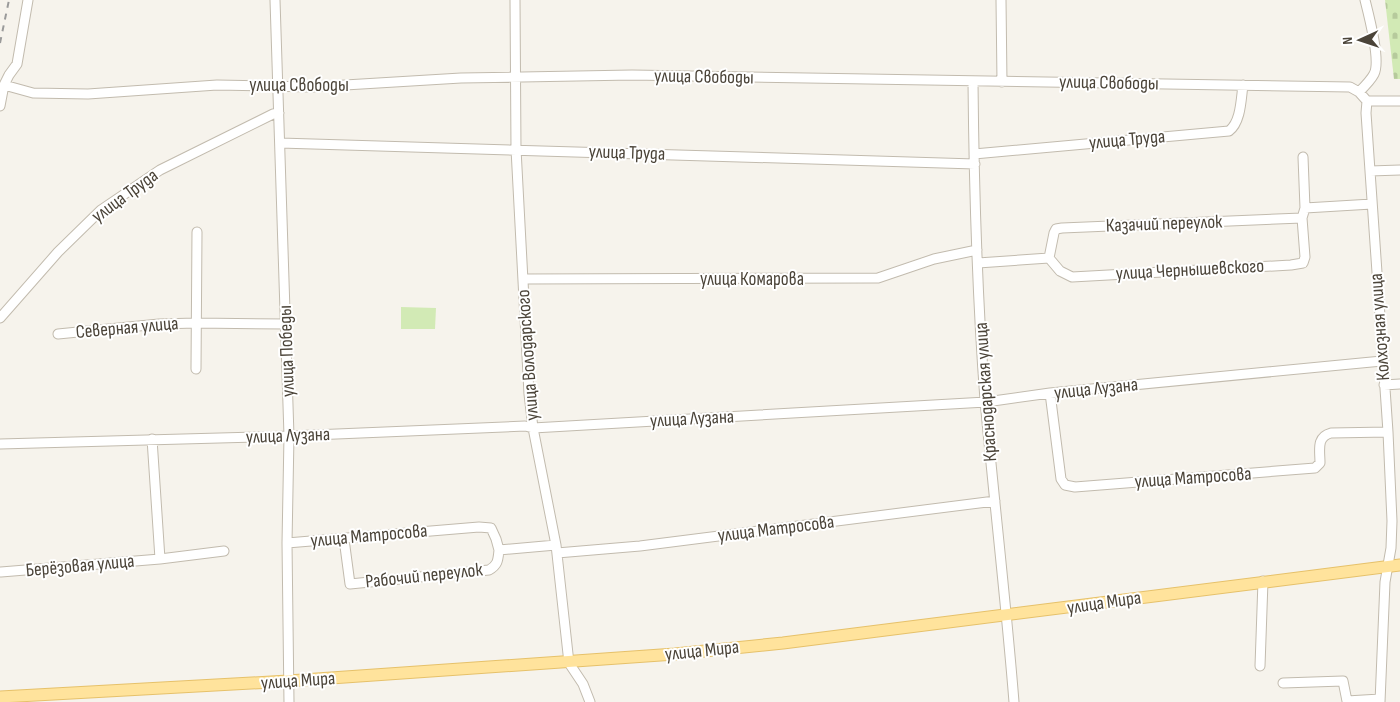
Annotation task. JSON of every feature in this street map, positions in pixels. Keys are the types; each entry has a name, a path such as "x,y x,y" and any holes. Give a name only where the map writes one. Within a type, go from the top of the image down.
{"main road":[{"name":"улица Мира","path":"0,698 17,699 569,663 675,654 783,643 1394,566"}],"street":[{"path":"0,106 4,85 17,64 28,0"},
{"name":"улица Победы","path":"275,0 289,436 287,543 288,702"},
{"name":"улица Володарского","path":"515,0 516,149 529,394 533,428 556,549 569,663 583,684 590,702"},
{"path":"1001,0 1002,82"},
{"path":"1365,0 1376,60 1375,73 1359,92 1367,101 1400,101"},
{"name":"улица Свободы","path":"4,85 33,93 88,94 217,85 312,87 516,77 632,75 1350,87 1359,92"},
{"name":"Краснодарская улица","path":"973,82 977,250 986,402 1008,615 1014,702"},
{"name":"улица Труда","path":"974,154 1229,131 1235,127 1243,85"},
{"name":"Колхозная улица","path":"1367,101 1366,113 1388,432 1392,521 1391,548 1394,566 1385,582 1380,701"},
{"name":"улица Труда","path":"0,318 58,252 100,210 160,170 273,114 279,113"},
{"name":"улица Труда","path":"280,143 975,164"},
{"name":"улица Чернышевского","path":"1049,258 1060,271 1072,277 1291,265 1303,262 1305,257 1302,218 1305,208 1303,157"},
{"path":"1370,171 1400,170"},
{"path":"1305,208 1372,204"},
{"name":"Казачий переулок","path":"1049,258 1054,233 1056,229 1062,228 1302,218"},
{"name":"Северная улица","path":"196,369 197,232"},
{"name":"улица Комарова","path":"522,279 878,278 934,259 977,250"},
{"path":"978,263 1049,258"},
{"name":"Северная улица","path":"58,334 159,324 286,324"},
{"name":"улица Лузана","path":"0,444 289,436 525,426 533,428 986,402 1050,393 1382,361"},
{"path":"1384,385 1400,384"},
{"name":"улица Матросова","path":"1050,393 1061,479 1066,485 1075,487 1316,468 1320,463 1320,439 1323,435 1330,433 1388,432"},
{"name":"Берёзовая улица","path":"152,439 160,559"},
{"name":"улица Матросова","path":"287,543 479,527 491,528 499,550 640,546 995,501"},
{"name":"Рабочий переулок","path":"344,539 350,584 489,570 496,566 499,550"},
{"name":"Берёзовая улица","path":"1,572 160,559 224,551"},
{"path":"1260,666 1263,581"},
{"path":"1283,683 1344,680 1347,701 1380,701"}],"green space":[{"path":"1385,0 1400,0 1400,79 1394,79"},
{"path":"401,307 436,308 435,329 401,329"}],"railway":[{"path":"0,43 9,0"}]}
